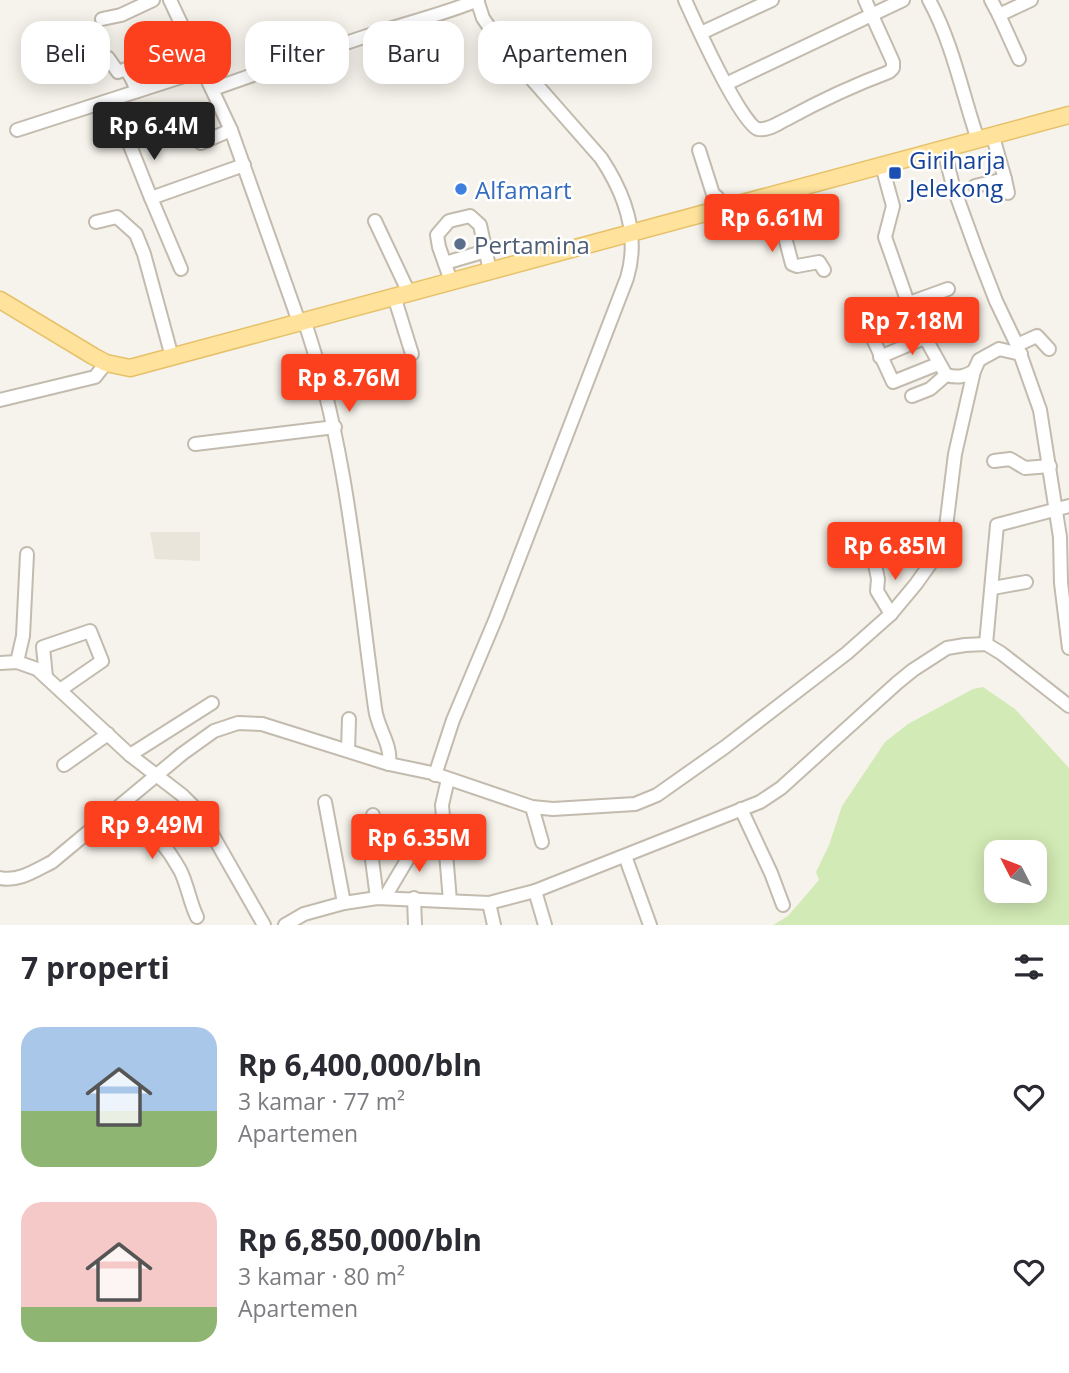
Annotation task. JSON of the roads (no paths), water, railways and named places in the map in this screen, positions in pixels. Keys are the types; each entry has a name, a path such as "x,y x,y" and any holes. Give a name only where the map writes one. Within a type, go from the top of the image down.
{"main road":[{"path":"0,300 100,371 131,368 1069,115"}],"street":[{"path":"102,19 121,15 153,0"},
{"path":"170,0 180,21"},
{"path":"213,89 404,24 433,18 477,0 483,18 500,43 601,158 621,192 631,234 632,260 500,607 453,720 442,777 450,901"},
{"path":"685,0 726,84 752,127 760,130 770,128 817,102 894,68 865,0"},
{"path":"701,33 772,0"},
{"path":"726,84 903,0"},
{"path":"929,0 941,26 967,100 966,104 1005,179 1008,193"},
{"path":"992,0 1018,59"},
{"path":"999,15 1031,0"},
{"path":"110,62 116,72 124,70"},
{"path":"134,84 137,91"},
{"path":"17,130 159,84"},
{"path":"210,84 304,320 336,425 376,716 390,751 389,764"},
{"path":"201,143 230,130"},
{"path":"127,138 181,269"},
{"path":"699,150 713,194 717,197 719,210"},
{"path":"944,150 953,186 977,253 1019,349 1041,410 1056,512 1064,536 1069,648"},
{"path":"151,198 244,165"},
{"path":"882,166 893,206 885,237 908,303 948,289"},
{"path":"975,186 1005,179"},
{"path":"774,195 792,264 797,266 817,261 822,264 824,270"},
{"path":"96,222 116,216 136,234 173,356"},
{"path":"451,281 437,234 449,221 470,216 477,220 490,271"},
{"path":"375,221 401,294 412,354"},
{"path":"445,263 486,251"},
{"path":"869,330 894,383 942,370"},
{"path":"0,878 8,880 27,875 52,862 112,812 163,780 214,731 238,723 262,724 389,764 442,777 532,807 553,809 635,804 657,795 817,678 891,614 922,576 945,535 955,454 974,371 979,360 999,349 1019,349 1037,336 1049,349"},
{"path":"880,356 922,339 926,341 942,370 955,378 974,371"},
{"path":"912,396 930,389 942,370"},
{"path":"0,400 100,371"},
{"path":"195,444 336,425"},
{"path":"994,461 1008,459 1031,469 1050,466"},
{"path":"986,644 998,525 1056,512 1069,506"},
{"path":"891,614 877,591 878,579 872,550 874,547 894,542"},
{"path":"18,662 23,636 27,554"},
{"path":"993,588 1026,582"},
{"path":"46,677 43,647 90,631 102,661 60,690"},
{"path":"285,925 304,914 344,903 386,897 489,903 534,891 760,802 781,788 897,683 947,648 986,644 1069,706"},
{"path":"0,663 18,662 37,669 130,755 197,810 264,925"},
{"path":"130,755 212,703"},
{"path":"348,750 349,719"},
{"path":"64,765 108,734"},
{"path":"325,802 344,903"},
{"path":"532,807 542,842"},
{"path":"740,809 771,873 783,905"},
{"path":"112,812 121,821 136,817 156,834 181,873 197,917"},
{"path":"373,815 371,852 386,897"},
{"path":"386,897 410,855 418,834"},
{"path":"625,856 650,925"},
{"path":"534,891 545,925"},
{"path":"414,898 415,925"},
{"path":"489,903 494,925"}],"place":[{"name":"Giriharja Jelekong","path":"895,173"},
{"name":"Alfamart","path":"461,189"},
{"name":"Pertamina","path":"460,244"}]}
